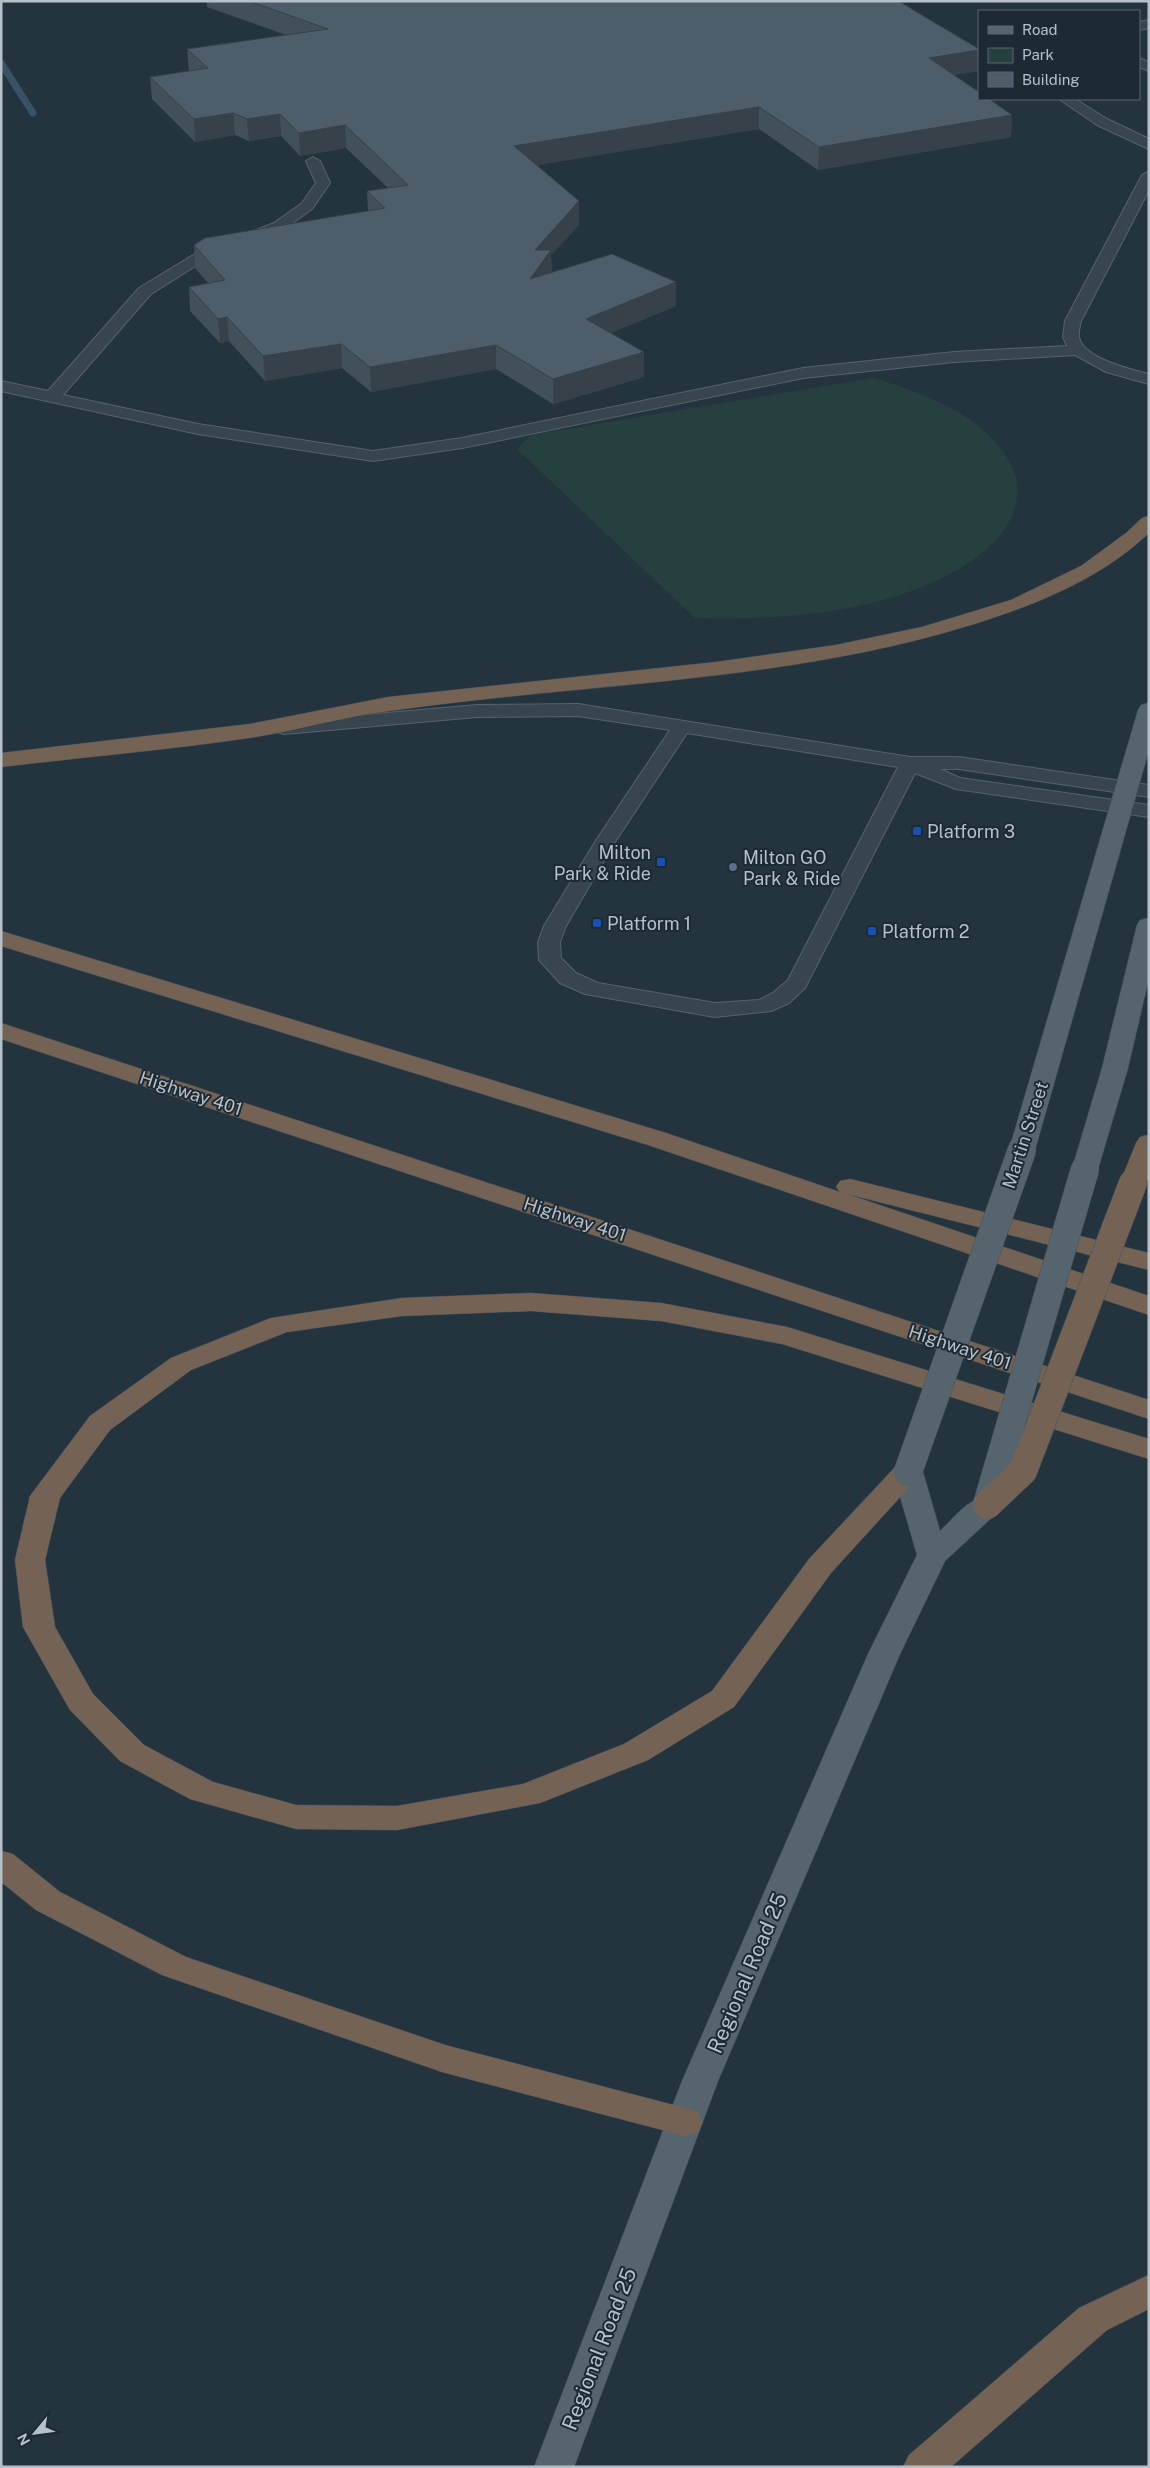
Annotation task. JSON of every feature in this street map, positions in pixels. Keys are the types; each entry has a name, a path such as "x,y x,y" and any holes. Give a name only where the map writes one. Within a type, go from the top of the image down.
{"highway":[{"path":"1,760 29,759 250,731 388,704 716,669 836,652 927,632 1018,604 1088,570 1133,537 1149,522"},
{"path":"1,938 657,1138 1149,1306"},
{"name":"Highway 401","path":"1,1031 1149,1410"},
{"path":"657,1138 1149,1262"},
{"path":"987,1505 1023,1471 1149,1142"},
{"path":"908,1472 820,1566 723,1699 636,1752 528,1796 397,1818 296,1818 202,1791 132,1753 81,1702 39,1627 30,1560 45,1496 100,1423 181,1364 281,1324 402,1307 532,1302 661,1312 787,1336 1149,1449"},
{"path":"1,1863 48,1901 174,1966 442,2058 685,2122"},
{"path":"923,2467 1093,2319 1149,2291"}],"main road":[{"name":"Martin Street","path":"908,1472 1022,1150 1149,710"},
{"path":"987,1505 1115,1068 1149,925"},
{"path":"908,1472 932,1555"},
{"name":"Regional Road 25","path":"554,2467 708,2063 884,1654 932,1555 987,1505"}],"lane":[{"path":"1068,100 1102,122 1149,145"},
{"path":"52,397 145,291 200,257 279,226 307,206 323,183 313,161"},
{"path":"1078,350 1071,337 1073,321 1149,175"},
{"path":"1,386 198,429 373,456 462,443 802,373 954,357 1078,350 1122,373 1149,380"},
{"path":"250,731 476,711 578,710 681,728 910,763 956,783 1123,796 1149,791"},
{"path":"681,728 605,842 555,926 549,942 550,960 568,978 593,988 715,1010 763,1006 781,998 797,983 910,763"},
{"path":"1123,796 1149,811"}],"green space":[{"path":"874,378 928,397 977,425 1001,449 1014,473 1017,495 1011,517 999,537 980,555 956,571 929,584 901,594 873,603 844,609 755,618 695,618 517,449 531,435"}],"building":[{"path":"249,1 899,1 978,48 978,50 929,58 978,91 978,100 990,100 1012,115 819,147 759,107 514,146 579,201 535,250 551,250 530,279 612,254 676,282 586,319 644,352 553,379 496,345 370,367 341,344 263,356 227,317 218,319 189,287 225,280 194,245 205,238 385,208 367,191 408,185 345,125 299,133 280,114 247,119 233,113 194,119 150,77 208,68 187,49 328,29"}],"waterway":[{"path":"1,63 33,113"}],"place":[{"name":"Platform 3","path":"917,831"},
{"name":"Milton Park & Ride","path":"661,862"},
{"name":"Milton GO Park & Ride","path":"733,867"},
{"name":"Platform 1","path":"597,923"},
{"name":"Platform 2","path":"872,931"}]}
